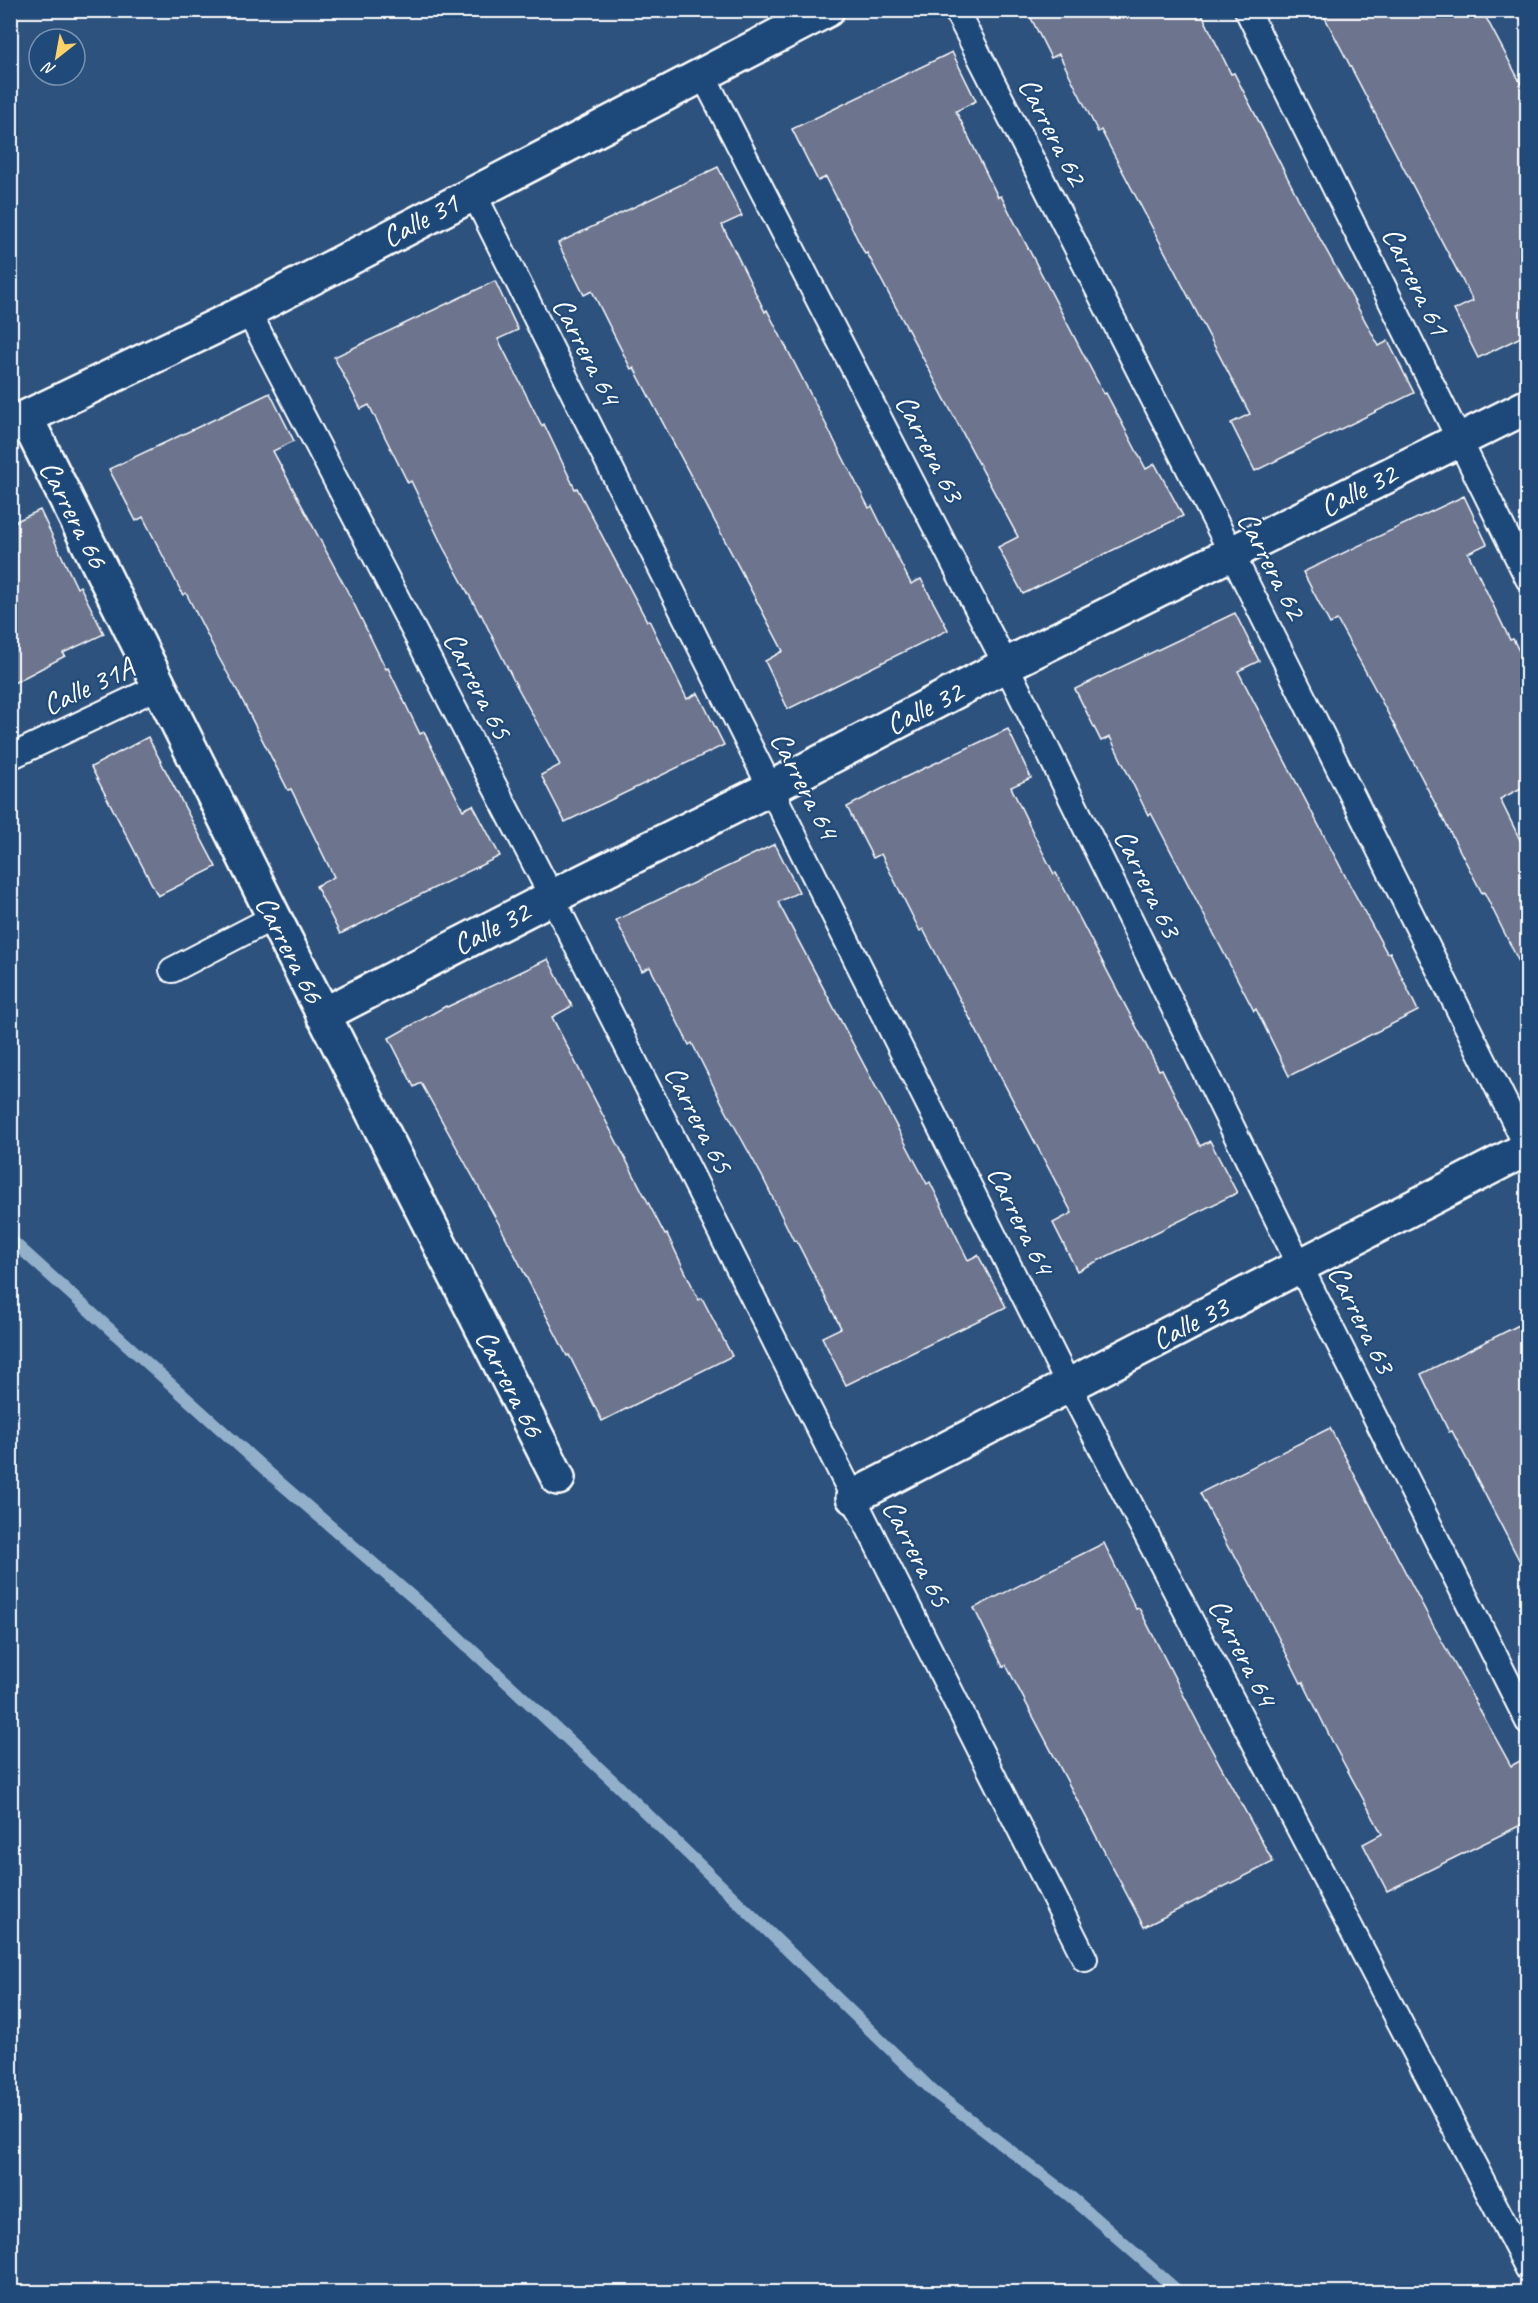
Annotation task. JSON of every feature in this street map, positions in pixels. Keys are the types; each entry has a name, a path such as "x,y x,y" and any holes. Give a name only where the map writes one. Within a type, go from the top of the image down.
{"street":[{"name":"Calle 31","path":"18,421 248,311 473,192 827,10"},
{"name":"Calle 32","path":"323,1015 771,788 1006,665 1527,406"},
{"name":"Carrera 66","path":"18,421 160,686 323,1015 558,1478"},
{"name":"Calle 33","path":"853,1497 1527,1149"}],"lane":[{"name":"Carrera 62","path":"956,10 1232,554 1527,1149"},
{"name":"Carrera 61","path":"1247,10 1527,579"},
{"name":"Carrera 63","path":"703,75 1006,665 1300,1266 1527,1722"},
{"name":"Carrera 64","path":"473,192 1069,1386 1527,2269"},
{"name":"Carrera 65","path":"248,311 552,897 1085,1959"},
{"name":"Calle 31A","path":"10,757 160,686"},
{"path":"172,970 274,917"}],"building":[{"path":"1027,10 1200,10 1231,74 1234,73 1302,206 1379,346 1388,341 1414,393 1255,471 1231,423 1250,414 1101,130 1098,132 1059,54 1051,58"},
{"path":"1321,10 1482,10 1527,95 1527,334 1478,358 1454,310 1473,301"},
{"path":"952,52 976,101 956,111 998,197 1001,196 1104,394 1106,393 1146,469 1155,464 1183,516 1023,594 998,547 1018,537 867,253 865,254 826,177 818,181 792,129"},
{"path":"718,167 742,216 722,225 765,312 767,310 869,508 872,506 911,584 921,579 948,630 788,709 765,661 783,651 634,368 631,369 592,291 584,295 558,243"},
{"path":"495,281 518,330 498,339 542,426 544,424 575,489 577,488 647,621 649,620 687,699 698,693 724,745 565,822 541,775 560,765 443,547 411,481 408,483 369,405 361,409 334,357"},
{"path":"270,393 294,441 273,451 386,669 388,668 420,734 424,732 463,810 473,805 500,856 340,934 316,886 334,877 291,789 288,790 186,593 183,595 143,517 136,521 109,469"},
{"path":"1464,496 1487,544 1468,553 1510,640 1513,639 1527,667 1527,785 1500,799 1527,854 1527,978 1484,892 1482,893 1372,683 1337,620 1330,624 1303,572"},
{"path":"40,510 77,588 80,586 104,634 63,653 65,656 10,685 10,524"},
{"path":"1235,613 1259,661 1238,671 1352,889 1387,953 1390,952 1418,1011 1289,1076 1256,1009 1254,1011 1151,813 1148,815 1110,737 1101,741 1075,689"},
{"path":"1008,729 1031,778 1011,787 1037,841 1159,1070 1162,1069 1200,1146 1210,1141 1237,1193 1077,1271 1053,1223 1072,1213 923,929 920,931 881,854 873,858 847,807"},
{"path":"148,737 216,867 158,896 91,767"},
{"path":"775,844 799,892 778,902 927,1184 930,1182 968,1260 978,1255 1006,1307 846,1385 822,1337 841,1328 692,1043 689,1045 650,967 642,971 616,920"},
{"path":"548,959 572,1006 552,1017 665,1235 667,1234 699,1300 702,1298 732,1356 602,1421 499,1224 421,1083 414,1087 389,1038 446,1006"},
{"path":"1527,1321 1527,1575 1452,1431 1449,1432 1421,1374"},
{"path":"1330,1428 1433,1625 1511,1766 1527,1757 1527,1822 1387,1891 1363,1844 1382,1834 1303,1682 1301,1683 1267,1615 1200,1493"},
{"path":"1104,1543 1136,1609 1139,1608 1207,1741 1273,1862 1144,1927 1006,1665 1003,1667 974,1608"}],"waterway":[{"path":"10,1239 278,1481 446,1626 613,1781 934,2092 1071,2197 1179,2292"}]}
